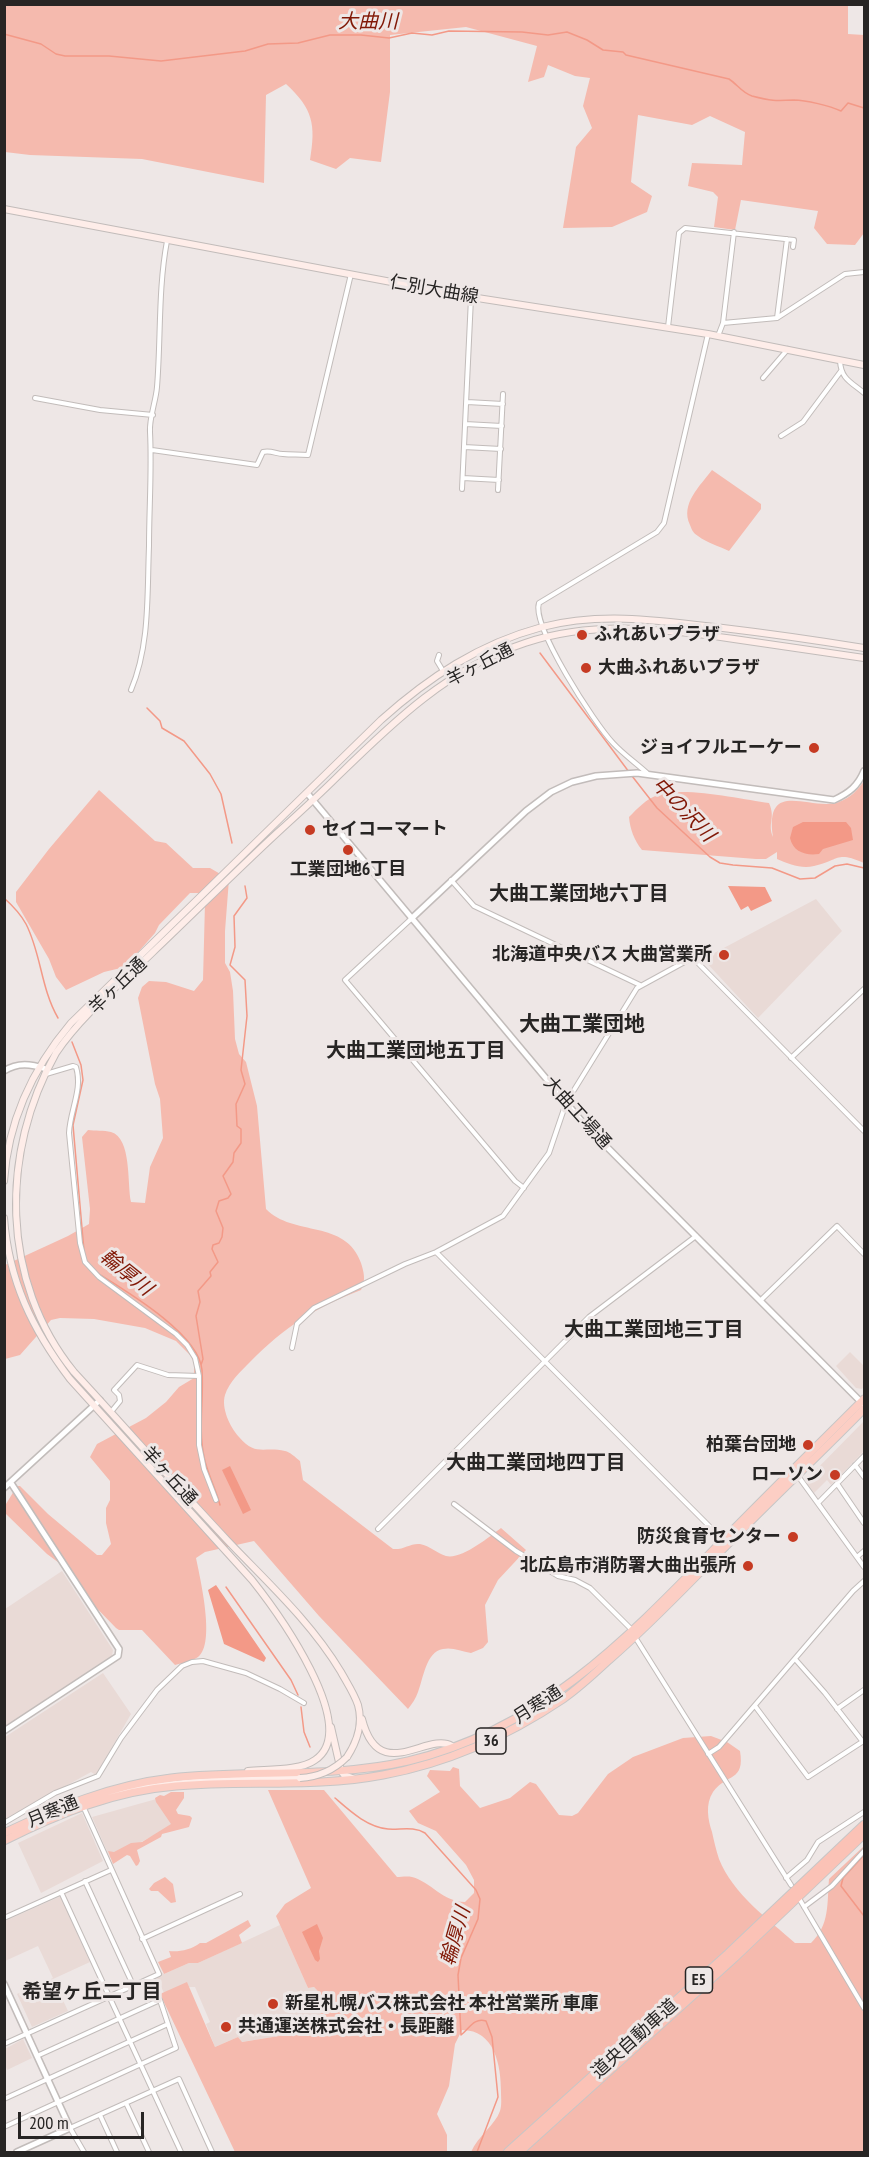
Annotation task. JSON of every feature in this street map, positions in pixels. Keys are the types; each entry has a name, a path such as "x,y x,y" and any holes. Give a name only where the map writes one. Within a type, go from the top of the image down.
{"highway":[{"name":"月寒通","path":"4,1841 81,1803 136,1791 177,1786 290,1784 356,1779 411,1770 488,1742 564,1698 634,1634 864,1403"},
{"name":"月寒通","path":"6,1828 141,1783 176,1778 341,1771 408,1761 477,1739 526,1714 582,1675 634,1634"},
{"name":"道央自動車道","path":"519,2152 534,2134 864,1825"},
{"name":"道央自動車道","path":"508,2152 534,2134 720,1971 864,1834"}],"main road":[{"name":"仁別大曲線","path":"4,209 471,297 668,327 864,365"},
{"name":"羊ヶ丘通","path":"4,1181 16,1121 25,1094 39,1066 71,1023 406,698 443,671 484,648 543,627 585,620 621,618 727,628 864,648"},
{"name":"羊ヶ丘通","path":"452,1746 441,1743 405,1752 386,1752 375,1745 367,1735 354,1695 334,1661 296,1610 229,1542 63,1358 35,1313 23,1284 15,1249 10,1194 13,1163 22,1122 44,1072 55,1054 84,1019 387,728 435,688 490,656 548,636 577,630 635,627 864,658"},
{"name":"羊ヶ丘通","path":"4,1218 9,1253 25,1308 49,1351 94,1406 225,1548 274,1608 303,1656 322,1698 333,1732 341,1771"},
{"path":"81,1803 134,1788 169,1783 314,1776 328,1771 346,1757 359,1728 359,1710"},
{"name":"羊ヶ丘通","path":"176,1778 308,1764 318,1758 325,1749 329,1737 328,1718"},
{"path":"341,1771 344,1775 356,1779"}],"street":[{"path":"668,327 679,233 685,228 794,240 793,247"},
{"path":"718,336 723,323 734,232"},
{"path":"777,318 787,239"},
{"path":"131,690 141,661 147,619 152,450 150,429 157,388 162,268 167,241"},
{"path":"723,323 777,318 844,274 864,272"},
{"path":"152,450 256,465 263,452 308,455 351,274"},
{"path":"462,489 471,297"},
{"path":"648,774 612,742 576,693 543,627 537,609 539,603 657,532 664,523 708,334"},
{"path":"763,378 788,350"},
{"path":"840,360 844,377 864,393"},
{"path":"781,436 803,422 841,371"},
{"path":"498,490 503,394"},
{"path":"36,398 100,410 153,415"},
{"path":"467,402 502,404"},
{"path":"465,424 501,426"},
{"path":"465,447 501,449"},
{"path":"462,478 499,480"},
{"path":"439,655 436,662 443,671"},
{"path":"524,1188 515,1181 345,980 526,811 551,792 572,782 609,773 637,773 834,800 848,794 860,782 864,771"},
{"name":"大曲工場通","path":"307,793 592,1132 864,1403"},
{"path":"451,880 474,906 640,985"},
{"path":"292,1348 297,1324 314,1308 405,1264 436,1252 502,1216 549,1153 566,1103 640,985 690,959 694,959 864,1131"},
{"path":"791,1058 864,989"},
{"path":"4,1071 16,1065 27,1064 39,1066 44,1072 76,1066 78,1091 69,1117 69,1133 80,1243 85,1262 99,1277 176,1334 195,1358 199,1376 199,1445 204,1469 216,1500"},
{"path":"760,1300 837,1226 864,1254"},
{"path":"378,1529 589,1317 696,1236"},
{"path":"436,1252 725,1542"},
{"path":"111,1412 120,1401 119,1395 114,1390 137,1365 168,1375 199,1376"},
{"path":"4,1488 100,1400"},
{"path":"818,1503 864,1456"},
{"path":"855,1465 864,1478"},
{"path":"795,1472 864,1567"},
{"path":"4,1731 118,1656 119,1653 119,1649 11,1484"},
{"path":"838,1485 864,1523"},
{"path":"454,1504 516,1551 558,1576 575,1580 590,1588 634,1634 654,1671 692,1725 790,1885"},
{"path":"857,1557 864,1551"},
{"path":"708,1754 719,1747 864,1581"},
{"path":"755,1706 808,1777 863,1742 795,1659"},
{"path":"6,1828 55,1792 99,1776 121,1738 157,1690 182,1666 203,1661 246,1673 304,1703"},
{"path":"837,1709 864,1690"},
{"path":"4,2044 159,1974 81,1803"},
{"path":"786,1878 807,1860 818,1842 864,1812"},
{"path":"804,1907 832,1886 864,1851"},
{"path":"4,1918 111,1870"},
{"path":"85,1881 133,1985"},
{"path":"61,1892 180,2152"},
{"path":"142,1939 240,1894"},
{"path":"800,1900 864,2008"},
{"path":"4,1984 58,2103 84,2152"},
{"path":"4,2127 177,2048 160,2001 37,2056"},
{"path":"4,2099 168,2024"},
{"path":"17,2152 179,2079 212,2152"},
{"path":"126,2103 148,2152"},
{"path":"100,2115 117,2152"}],"shaded area":[{"path":"5,5 848,5 848,34 864,35 864,233 855,245 827,244 814,228 818,211 741,200 735,230 714,227 718,197 713,192 688,186 692,163 742,165 745,132 710,116 692,125 638,115 631,182 652,196 647,212 612,227 563,228 576,147 592,128 583,106 590,78 575,76 548,65 544,77 528,82 537,46 466,27 390,35 390,92 381,162 350,158 336,169 310,160 313,136 310,118 302,101 286,84 266,95 264,183 142,159 5,152"},
{"path":"712,470 761,504 761,509 729,551 696,535 688,517 689,503"},
{"path":"864,781 864,863 843,857 804,867 777,859 777,852 766,859 756,859 642,850 631,830 629,817 639,807 658,795 682,792 769,803 772,813 771,828 773,837 772,819 776,808 783,802 828,804 839,802 859,788"},
{"path":"99,790 155,841 166,843 193,868 210,868 229,879 225,963 230,972 233,991 235,1039 239,1054 246,1062 257,1106 266,1209 277,1218 344,1240 354,1249 363,1270 364,1280 361,1290 301,1319 263,1349 236,1377 229,1386 224,1400 225,1411 232,1428 250,1447 289,1452 300,1461 303,1480 393,1549 420,1544 446,1556 459,1555 475,1547 501,1528 526,1550 498,1580 485,1605 488,1642 483,1648 471,1653 450,1648 437,1651 429,1660 414,1701 408,1709 319,1616 254,1541 205,1552 196,1558 205,1610 206,1639 198,1657 175,1665 142,1630 116,1628 81,1592 74,1574 47,1554 6,1514 6,1504 17,1486 20,1486 48,1514 97,1555 102,1555 111,1544 106,1523 106,1508 110,1500 110,1481 90,1457 97,1444 146,1418 166,1402 179,1387 194,1378 194,1362 176,1341 145,1328 94,1319 51,1320 20,1355 5,1359 5,1265 89,1224 90,1209 82,1137 88,1130 108,1131 118,1136 126,1152 131,1202 145,1203 150,1167 163,1138 160,1099 138,998 142,987 149,981 166,982 194,991 203,980 205,903 199,893 190,893 159,925 155,933 125,967 104,972 66,990 56,977 49,959 16,902 16,892"},
{"path":"803,822 846,822 851,828 853,840 823,849 819,854 805,854 794,847 790,838 793,827"},
{"path":"728,886 765,887 772,901 751,911 748,906 741,910"},
{"path":"816,899 842,931 758,1018 703,959"},
{"path":"850,1352 864,1366 862,1389 856,1388 836,1366"},
{"path":"864,1421 864,1451 831,1485 827,1480 814,1493 805,1481"},
{"path":"230,1466 251,1510 243,1514 222,1470"},
{"path":"62,1571 113,1650 112,1656 5,1727 5,1609"},
{"path":"216,1585 266,1658 264,1662 224,1644 208,1590"},
{"path":"103,1673 131,1714 96,1775 91,1772 6,1819 5,1737"},
{"path":"711,1736 727,1742 740,1751 741,1761 737,1773 718,1786 710,1797 709,1822 719,1859 725,1872 742,1895 795,1943 811,1943 822,1929 825,1921 829,1879 864,1846 864,2152 471,2152 500,2111 501,2082 494,2051 489,2043 482,2036 462,2030 455,2044 449,2086 437,2114 447,2135 447,2152 235,2152 160,1994 187,1982 215,2047 238,2037 242,2042 279,2036 333,2007 314,1987 308,1988 276,1916 285,1904 311,1888 268,1790 324,1790 397,1877 419,1880 450,1899 465,1902 474,1893 474,1880 466,1865 436,1831 418,1823 409,1811 440,1792 427,1776 430,1770 450,1771 453,1767 459,1769 460,1786 480,1808 510,1798 530,1782 536,1784 559,1815 572,1816 578,1813 608,1774 633,1757 683,1738"},
{"path":"171,1792 184,1792 184,1798 176,1810 178,1814 192,1818 189,1827 162,1834 161,1837 137,1850 140,1861 136,1866 127,1855 113,1864 108,1851 114,1852 131,1843 142,1842 171,1824 155,1798"},
{"path":"160,1798 176,1824 110,1858 92,1817"},
{"path":"82,1813 103,1861 41,1893 18,1843"},
{"path":"165,1877 173,1884 176,1902 171,1903 158,1891 149,1889"},
{"path":"61,1896 90,1962 53,1979 68,2011 32,2027 17,1994 53,1978 38,1946 5,1961 5,1921"},
{"path":"248,1920 251,1926 239,1935 242,1943 198,1963 189,1963 164,1974 158,1962 171,1957 169,1951 185,1950 200,1943 206,1943"},
{"path":"317,1924 323,1938 318,1962 302,1932"},
{"path":"280,1925 308,1988 314,1987 333,2007 279,2036 241,2042 238,2037 215,2047 206,2024 210,2022 195,1987 189,1987 187,1983 164,1993 157,1978 161,1972 164,1974 189,1963 198,1963"},
{"path":"23,2039 32,2058 7,2070 5,2049"}],"waterway":[{"name":"大曲川","path":"4,34 41,44 56,54 65,56 109,56 161,61 245,51 268,44 298,43 330,35 389,38 412,33 432,35 449,31 522,32 548,35 567,32 603,50 623,52 626,55 729,79 752,96 773,100 805,101 841,111 848,103 864,108"},
{"name":"中の沢川","path":"540,653 629,772"},
{"path":"147,708 160,721 162,728 184,741 210,774 221,794 232,843"},
{"name":"中の沢川","path":"632,776 657,808 710,857 720,863 772,868 800,879 815,878 835,866 847,864 864,868"},
{"path":"201,1365 203,1359 196,1316 200,1302 198,1291 211,1276 210,1272 218,1262 212,1249 213,1245 219,1243 223,1228 216,1211 219,1201 228,1198 231,1194 223,1176 233,1162 234,1153 241,1143 241,1129 237,1126 236,1104 245,1084 241,1070 247,1016 245,980 230,965 235,947 234,916 247,898 245,886"},
{"name":"輪厚川","path":"4,898 21,916 31,935 48,995 58,1018"},
{"name":"輪厚川","path":"72,1042 81,1065 83,1080 73,1125 84,1251"},
{"name":"輪厚川","path":"97,1273 142,1302 175,1328 198,1356 202,1370 202,1446 205,1463 220,1505"},
{"name":"輪厚川","path":"226,1587 291,1680 298,1695"},
{"name":"輪厚川","path":"301,1707 304,1732 310,1747"},
{"name":"輪厚川","path":"335,1798 359,1818 380,1828 407,1829 425,1833 476,1890 480,1899 478,1919 461,1958 458,1975 461,2035 475,2022 482,2020 486,2021 492,2037 498,2097 477,2152"},
{"path":"864,1855 843,1878 841,1886 864,1916"}],"place":[{"name":"ふれあいプラザ","path":"582,635"},
{"name":"大曲ふれあいプラザ","path":"586,668"},
{"name":"ジョイフルエーケー","path":"814,748"},
{"name":"セイコーマート","path":"310,830"},
{"name":"工業団地6丁目","path":"348,850"},
{"name":"北海道中央バス 大曲営業所","path":"724,955"},
{"name":"柏葉台団地","path":"808,1445"},
{"name":"ローソン","path":"835,1475"},
{"name":"防災食育センター","path":"793,1537"},
{"name":"北広島市消防署大曲出張所","path":"748,1566"},
{"name":"新星札幌バス株式会社 本社営業所 車庫","path":"273,2004"},
{"name":"共通運送株式会社・長距離","path":"226,2027"}],"district":[{"name":"大曲工業団地六丁目","path":"579,894"},
{"name":"大曲工業団地","path":"582,1025"},
{"name":"大曲工業団地五丁目","path":"416,1051"},
{"name":"大曲工業団地三丁目","path":"654,1330"},
{"name":"大曲工業団地四丁目","path":"536,1463"},
{"name":"希望ヶ丘二丁目","path":"92,1992"}]}
